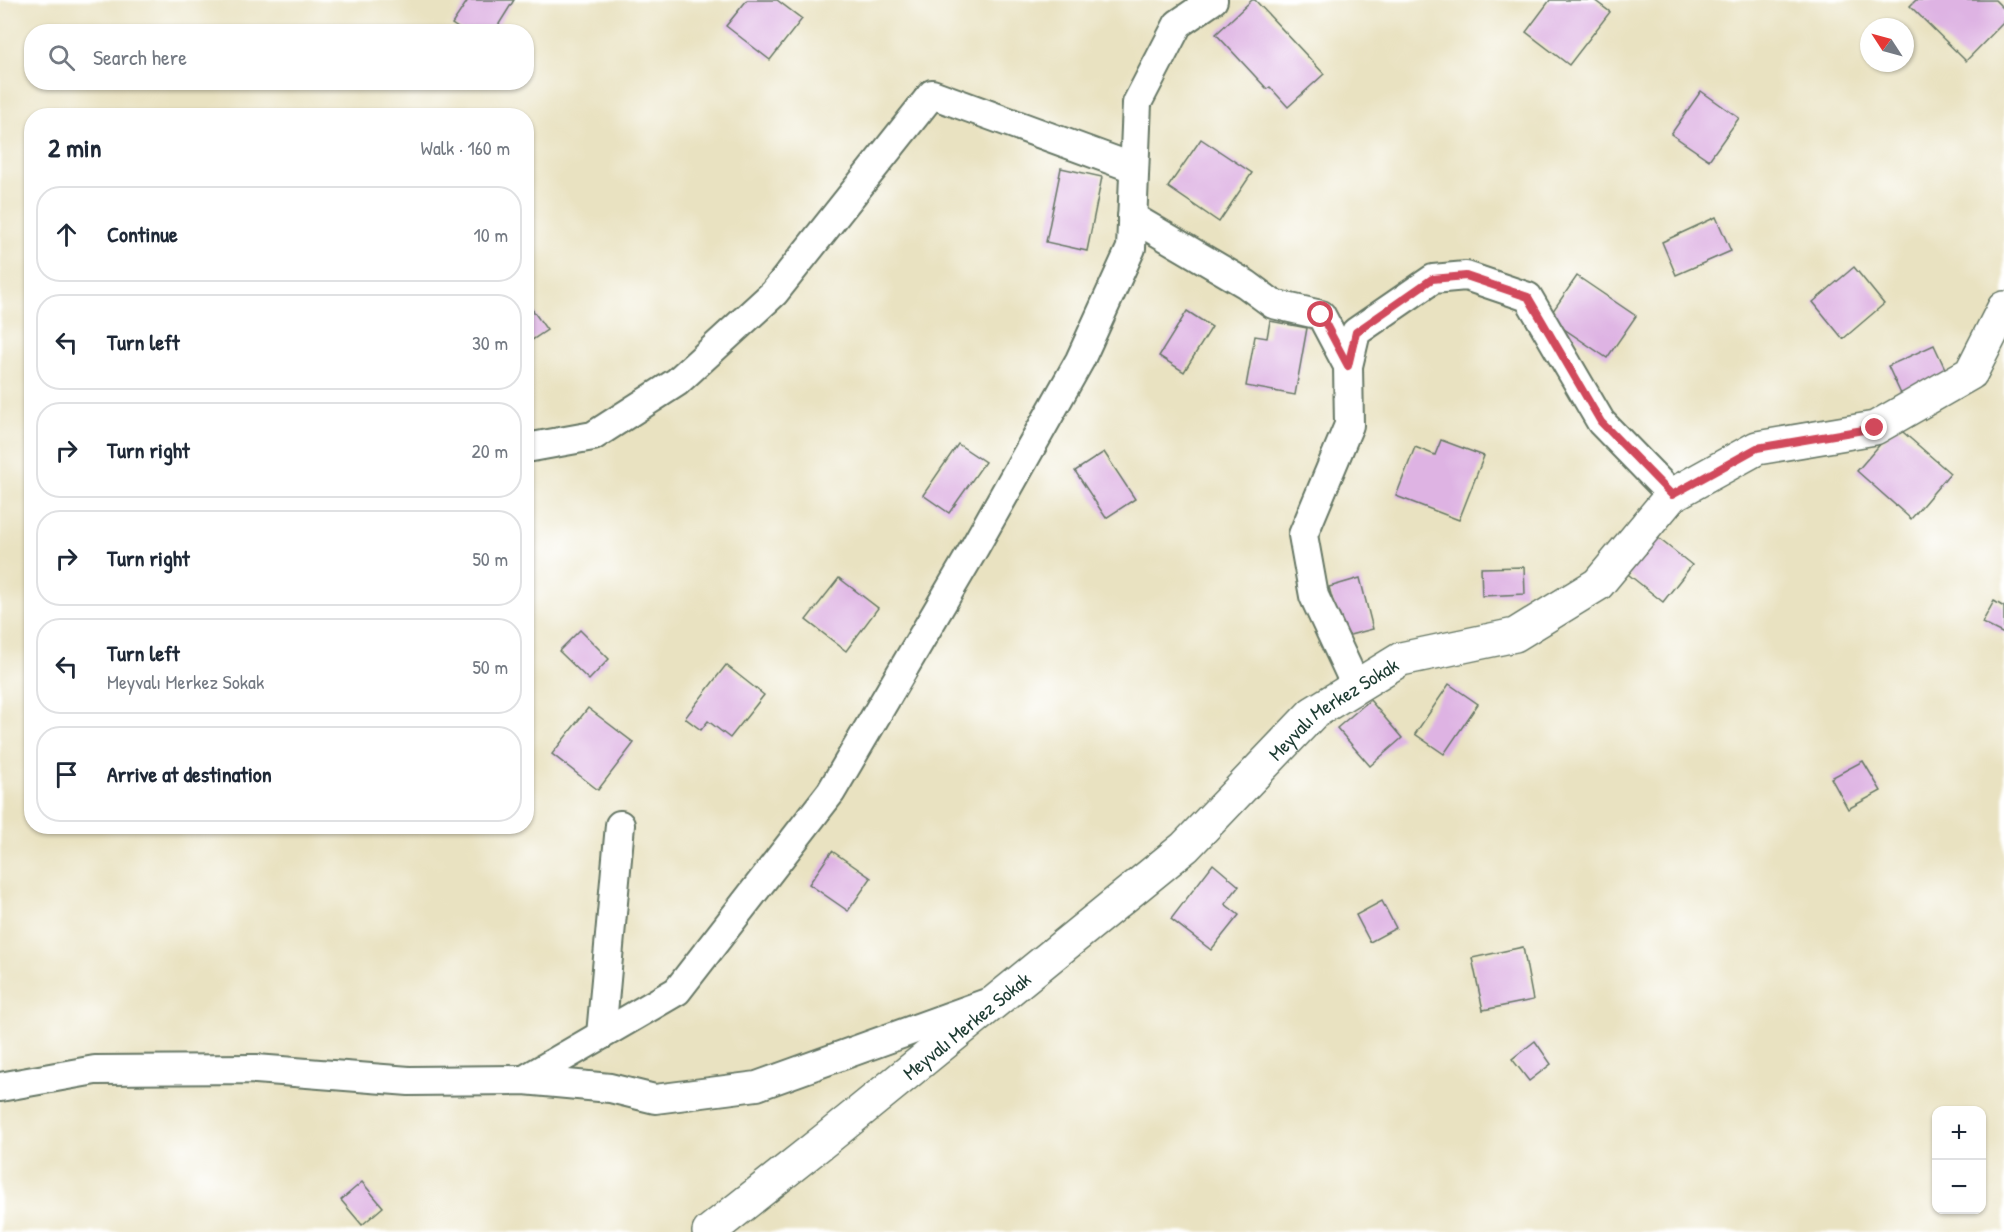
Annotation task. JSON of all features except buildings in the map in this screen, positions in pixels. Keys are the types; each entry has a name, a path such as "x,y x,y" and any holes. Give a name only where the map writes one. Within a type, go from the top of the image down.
{"street":[{"path":"524,1080 677,991 831,792 972,552 1080,360 1131,248 1137,103 1178,24 1213,0"},
{"path":"534,447 593,436 677,382 774,293 932,94 1134,168"},
{"path":"1132,217 1246,284 1273,304 1321,315 1348,366"},
{"path":"1356,686 1314,596 1303,535 1349,425 1348,366 1356,332 1432,279 1466,276 1528,297 1601,422 1672,495"},
{"name":"Meyvalı Merkez Sokak","path":"709,1232 1185,847 1313,713 1401,659 1515,635 1598,584 1672,495 1757,448 1875,428 1971,374 2004,308"},
{"path":"601,1035 620,825"},
{"path":"0,1087 95,1070 256,1069 409,1081 524,1080 610,1088 655,1099 757,1086 997,999"}],"route":[{"path":"1321,315 1348,366 1356,332 1432,279 1466,276 1528,297 1601,422 1672,495 1757,448 1875,428"}]}
